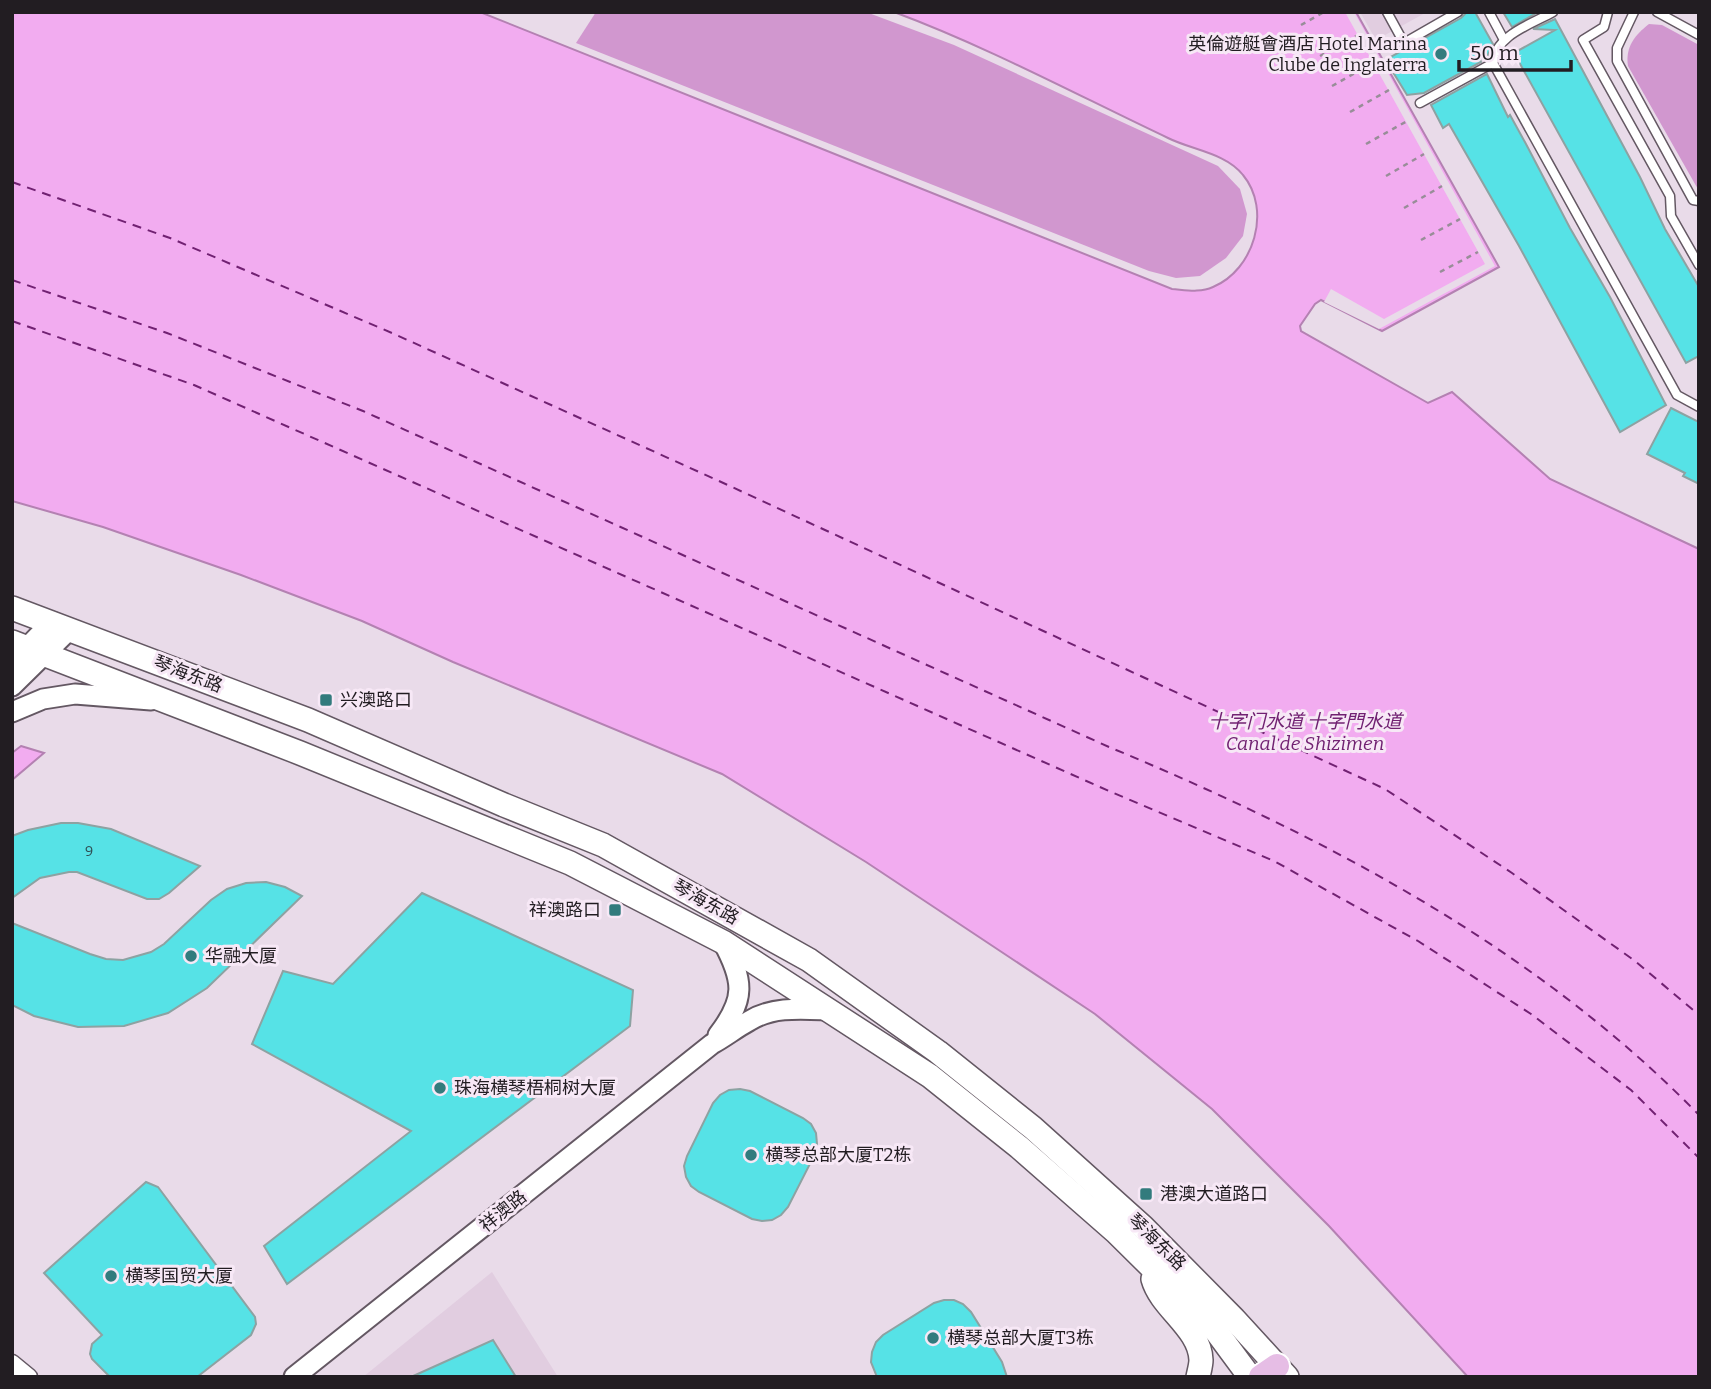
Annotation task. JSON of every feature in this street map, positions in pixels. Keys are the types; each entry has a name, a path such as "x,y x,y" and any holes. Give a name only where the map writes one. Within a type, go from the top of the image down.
{"main road":[{"name":"琴海东路","path":"12,608 308,720 603,845 809,960 938,1052 1033,1128 1143,1227 1234,1319 1275,1373"},
{"name":"琴海东路","path":"24,652 300,753 570,863 723,942 930,1076 1019,1147 1216,1331 1251,1377"},
{"path":"1152,1269 1153,1282 1165,1303 1194,1339 1201,1359 1198,1377"}],"street":[{"path":"12,686 24,652 61,626"},
{"path":"12,712 43,699 75,694 164,702"},
{"name":"祥澳路","path":"712,1045 732,1018 738,1004 740,986 735,965 723,942"},
{"name":"祥澳路","path":"295,1377 712,1045 750,1020 769,1012 791,1009 829,1010"},
{"path":"12,1363 29,1377"}],"lane":[{"path":"1387,12 1404,43 1458,12"},
{"path":"1489,12 1504,40"},
{"path":"1553,12 1504,40 1497,47 1493,63 1677,395 1699,407"},
{"path":"1608,12 1604,27 1583,40 1670,196 1671,216 1699,265"},
{"path":"1634,12 1617,48 1617,61 1693,200 1699,201"},
{"path":"1657,12 1699,35"},
{"path":"1420,103 1493,63"}],"path":[{"path":"1301,25 1324,12"},
{"path":"1320,55 1358,35"},
{"path":"1332,86 1373,63"},
{"path":"1350,112 1389,90"},
{"path":"1366,144 1409,120"},
{"path":"1386,176 1424,154"},
{"path":"1404,208 1442,186"},
{"path":"1421,240 1460,219"},
{"path":"1440,272 1478,252"}],"shaded area":[{"path":"596,12 866,12 954,45 1218,166 1240,189 1247,214 1243,236 1226,258 1200,276 1176,278 1149,271 576,43"},
{"path":"1360,12 1427,12 1376,40"},
{"path":"1649,24 1662,25 1699,45 1699,191 1628,66 1628,53 1632,42"},
{"path":"492,1272 558,1377 363,1377"}],"water":[{"name":"十字门水道 十字門水道 Canal de Shizimen","path":"12,12 480,12 1172,289 1193,291 1208,289 1227,279 1239,267 1254,238 1257,221 1252,189 1236,168 1218,157 1168,138 998,56 894,12 1356,12 1499,267 1382,331 1321,300 1315,304 1300,326 1301,331 1428,403 1452,392 1550,479 1699,549 1699,1377 1468,1377 1329,1226 1212,1109 1095,1014 866,862 722,774 453,662 362,621 103,527 12,501"},
{"path":"21,746 44,753 12,780 12,753"}],"pier":[{"path":"1345,12 1354,12 1495,266 1379,329 1324,302 1331,289 1384,319 1485,264"}],"building":[{"name":"英倫遊艇會酒店 Hotel Marina Clube de Inglaterra","path":"1467,12 1475,12 1493,44 1488,55 1480,59 1481,62 1424,93 1407,95 1388,64 1389,58 1461,18"},
{"path":"1503,12 1538,12 1512,27"},
{"path":"1555,19 1665,229 1699,287 1699,356 1686,363 1514,53 1555,30 1533,29"},
{"path":"1487,74 1508,117 1510,115 1610,297 1666,405 1620,432 1449,124 1443,128 1431,105"},
{"path":"1671,408 1699,422 1699,484 1683,476 1685,473 1647,454"},
{"path":"61,823 111,829 200,866 159,899 147,899 77,872 40,878 12,898 12,836"},
{"name":"华融大厦","path":"266,882 285,887 302,896 207,988 168,1013 124,1026 78,1027 34,1016 12,1005 12,923 90,954 123,960 151,952 164,944 211,900 227,889 246,883"},
{"name":"珠海横琴梧桐树大厦","path":"422,893 633,990 630,1026 287,1284 264,1246 411,1131 252,1044 283,971 333,984"},
{"name":"横琴总部大厦T2栋","path":"729,1090 750,1091 803,1118 811,1124 816,1133 815,1154 788,1207 772,1220 752,1219 699,1192 691,1186 686,1177 684,1166 687,1156 713,1103"},
{"path":"146,1182 158,1187 255,1317 256,1324 251,1335 197,1377 110,1377 90,1354 92,1344 102,1335 44,1273"},
{"name":"横琴总部大厦T3栋","path":"944,1300 963,1304 971,1312 1002,1362 1007,1377 877,1377 871,1362 876,1342 934,1303"},
{"path":"493,1340 516,1377 411,1377"}],"ferry route":[{"path":"12,182 170,238 392,333 1385,789 1512,873 1635,961 1699,1015"},
{"path":"12,280 167,333 363,411 1268,818 1423,901 1497,948 1568,999 1635,1055 1699,1115"},
{"path":"12,321 194,385 1109,791 1274,861 1418,941 1531,1014 1631,1090 1699,1158"}],"place":[{"name":"英倫遊艇會酒店 Hotel Marina Clube de Inglaterra","path":"1441,54"},
{"name":"兴澳路口","path":"326,700"},
{"name":"祥澳路口","path":"615,910"},
{"name":"华融大厦","path":"191,956"},
{"name":"珠海横琴梧桐树大厦","path":"440,1088"},
{"name":"横琴总部大厦T2栋","path":"751,1155"},
{"name":"港澳大道路口","path":"1146,1194"},
{"name":"横琴国贸大厦","path":"111,1276"},
{"name":"横琴总部大厦T3栋","path":"933,1338"}]}
